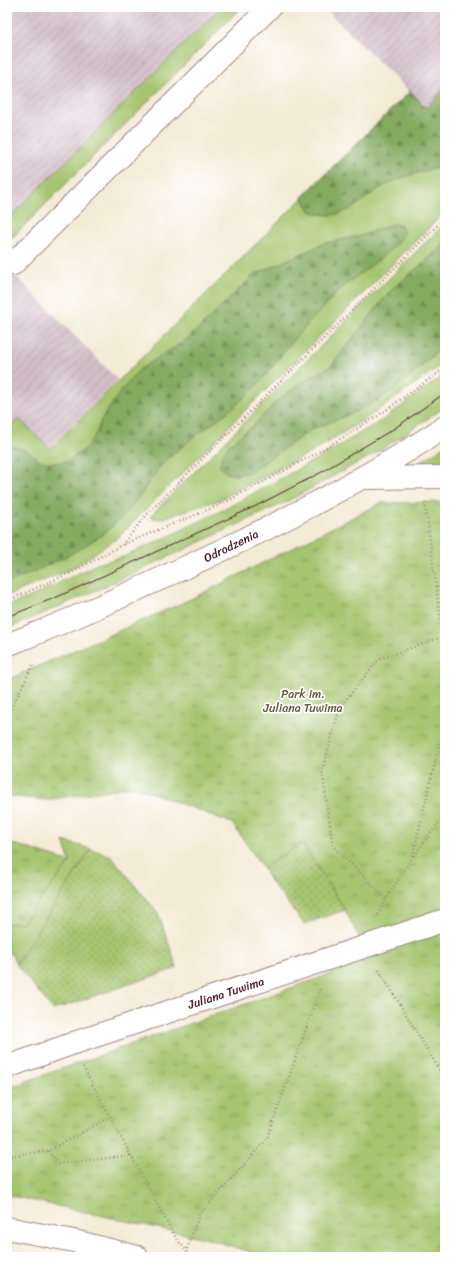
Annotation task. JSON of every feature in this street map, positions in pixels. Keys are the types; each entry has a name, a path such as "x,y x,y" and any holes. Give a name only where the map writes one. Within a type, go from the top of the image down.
{"street":[{"path":"7,258 13,264 270,7"},
{"name":"Odrodzenia","path":"7,645 48,629 211,556 294,516 364,478 445,427"},
{"path":"364,478 445,477"},
{"name":"Juliana Tuwima","path":"7,1067 74,1043 445,920"},
{"path":"7,1228 74,1241 137,1257"}],"path":[{"path":"122,545 149,512 445,218"},
{"path":"7,601 72,572 122,545 222,504 317,453 379,416 445,368"},
{"path":"386,899 333,846 322,771 340,707 379,658 445,636 439,609 424,495"},
{"path":"7,716 37,656"},
{"path":"412,858 445,721"},
{"path":"378,917 386,899 412,858 445,814"},
{"path":"366,946 445,1079"},
{"path":"187,1249 199,1215 267,1139 324,980 326,959"},
{"path":"7,962 12,961"},
{"path":"74,1043 86,1074 174,1235 187,1249 191,1257"},
{"path":"7,1156 48,1150 110,1117"},
{"path":"48,1150 58,1164 131,1155"}],"shaded area":[{"path":"7,7 221,7 7,220"},
{"path":"323,7 445,7 445,88 426,108"},
{"path":"7,267 118,380 49,449 19,419 7,429"}],"green space":[{"path":"221,7 242,7 14,236 7,238 7,220"},
{"path":"445,88 445,212 116,539 71,569 7,596 7,429 19,419 50,449 410,91 426,108"},
{"path":"445,88 445,164 403,177 390,183 345,212 324,215 311,212 302,197 410,91 426,108"},
{"path":"445,223 445,362 376,412 315,450 219,500 160,519 151,518 151,515"},
{"path":"393,224 401,225 404,234 396,244 378,261 348,283 330,300 295,338 267,374 247,395 169,458 128,511 116,523 87,544 56,562 7,583 7,445 28,451 39,460 51,463 66,462 85,449 97,432 101,420 121,391 139,370 189,338 254,275 325,243 360,236"},
{"path":"445,244 445,345 406,380 377,401 346,416 312,429 252,471 238,475 227,473 219,466 223,453 230,444 254,425 276,402 302,382 331,366 390,291"},
{"path":"445,374 445,407 376,453 286,502 106,586 7,629 7,606 35,595 97,564 123,557 225,509 320,457 384,419"},
{"path":"445,446 445,465 428,466 420,462"},
{"name":"Park im. Juliana Tuwima","path":"445,502 445,1257 268,1257 204,1238 7,1195 7,1088 359,964 361,941 345,910 302,843 263,868 232,823 134,786 46,800 7,796 7,680 191,599 381,503"},
{"path":"63,841 91,849 16,964 11,953 7,954 7,924 22,923 70,862"},
{"path":"302,843 345,910 304,924 271,882 263,868"},
{"path":"7,844 17,845 70,862 22,923 7,924"},
{"path":"91,849 111,856 158,913 177,968 53,1010 16,964"}],"tram line":[{"path":"7,617 57,597 256,506 320,473 395,428 445,393"}]}
